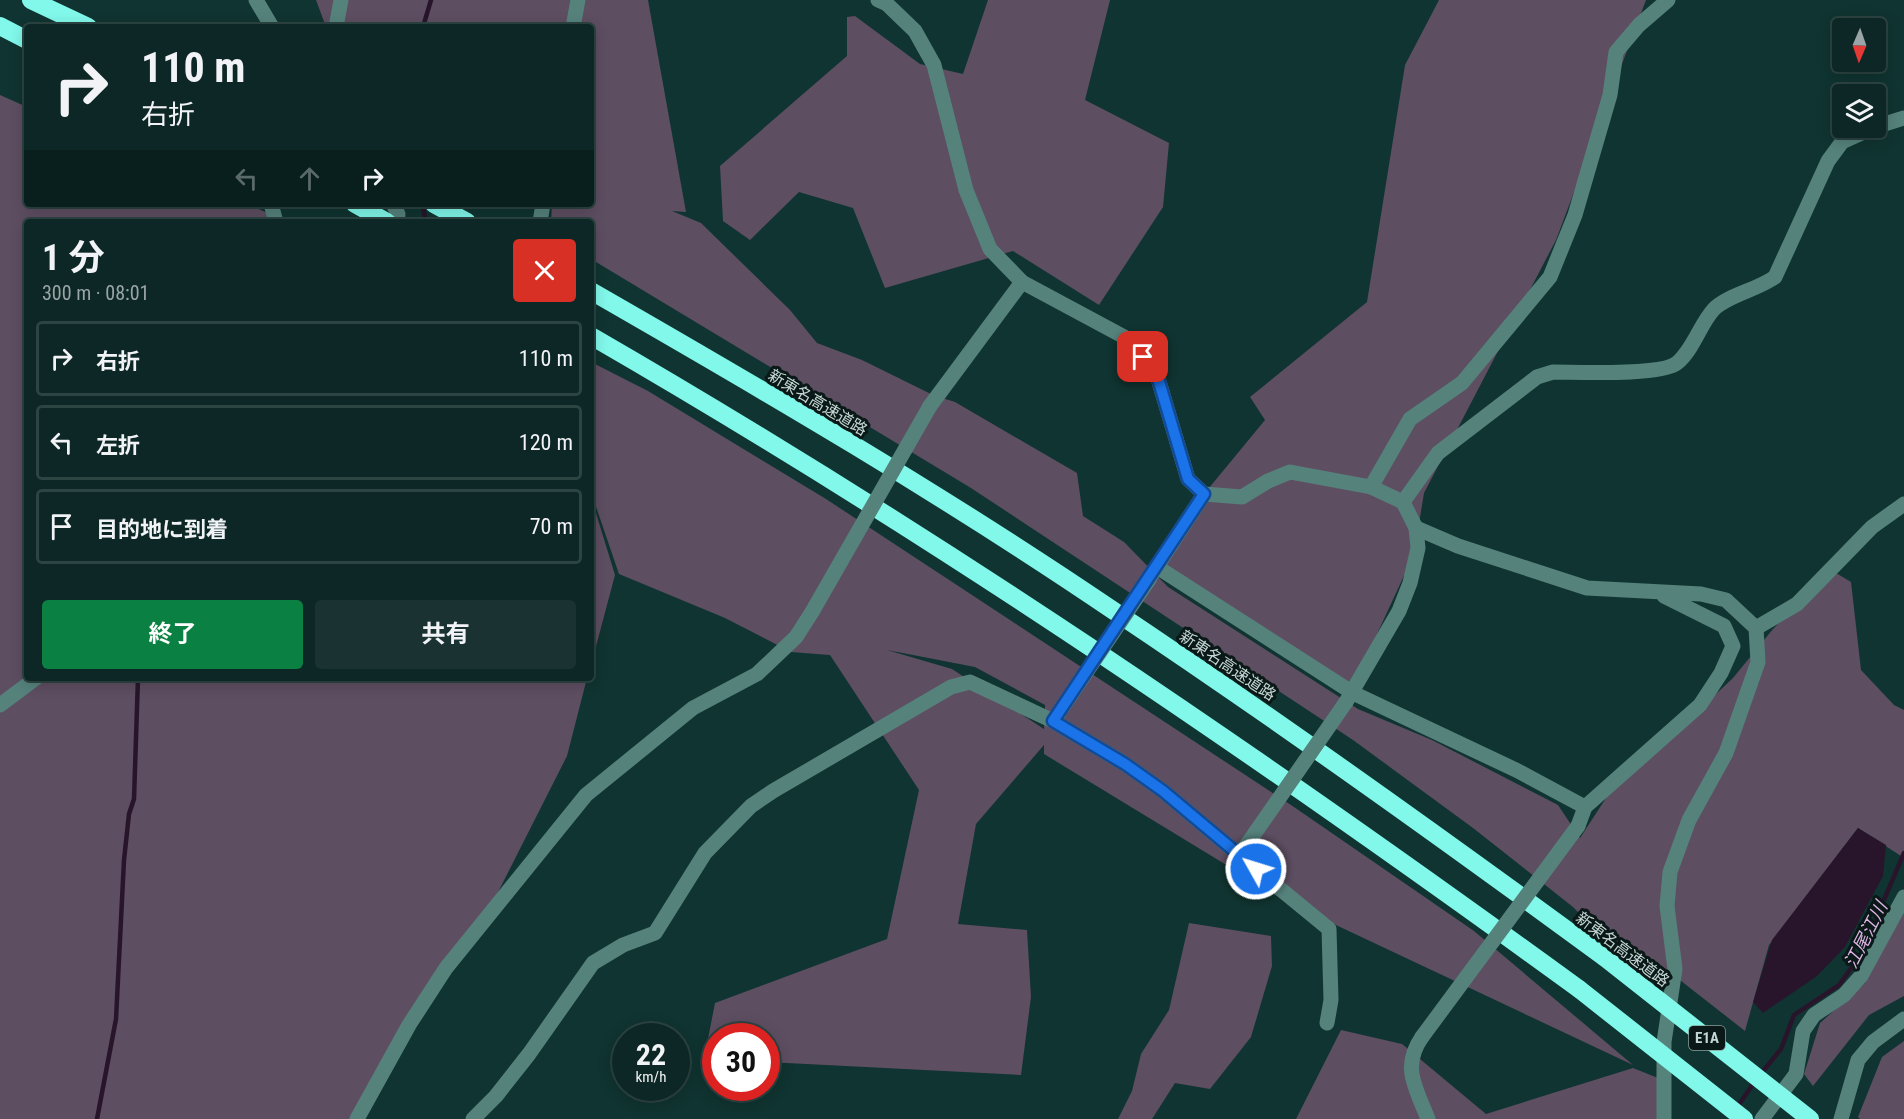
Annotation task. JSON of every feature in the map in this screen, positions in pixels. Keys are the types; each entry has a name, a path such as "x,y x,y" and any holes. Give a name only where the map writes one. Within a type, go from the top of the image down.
{"highway":[{"path":"31,0 82,24"},
{"path":"0,26 24,38"},
{"path":"360,207 382,219"},
{"path":"440,207 462,219"},
{"name":"新東名高速道路","path":"594,293 849,443 1109,607 1424,824 1604,957 1810,1119"},
{"name":"E1A","path":"594,338 813,470 1087,644 1241,747 1579,989 1744,1119"}],"street":[{"path":"256,0 270,24"},
{"path":"337,24 341,0"},
{"path":"574,24 578,0"},
{"path":"878,0 887,4 915,31 934,65 970,201 990,249 1022,282 1130,340 1157,375 1188,479 1204,494 1242,497 1268,481 1290,472 1371,487 1403,502 1416,528 1418,548 1400,611 1349,697 1244,849"},
{"path":"1371,487 1410,419 1462,383 1550,277 1575,215 1610,95 1616,52 1639,25 1668,0"},
{"path":"1886,123 1904,118"},
{"path":"1403,502 1438,453 1537,377 1553,372 1660,370 1677,363 1714,309 1726,301 1761,288 1775,277 1828,161 1842,142 1851,138"},
{"path":"357,1119 414,1015 446,968 586,795 693,708 758,674 796,637 930,406 1022,282"},
{"path":"1058,715 1204,494"},
{"path":"1756,628 1797,604 1872,527 1904,504"},
{"path":"1416,528 1458,546 1587,588 1701,594 1726,600 1756,628 1758,662 1726,753 1689,820 1670,872 1667,906 1675,969 1664,1042 1664,1119"},
{"path":"1153,573 1349,697 1516,770 1585,807"},
{"path":"1428,1119 1410,1074 1412,1051 1578,826 1585,807 1700,705 1721,673 1733,646 1724,626 1656,592"},
{"path":"0,705 32,681"},
{"path":"473,1119 496,1096 529,1054 592,963 623,945 655,933 705,853 751,806 772,791 951,687 970,682 1058,715 1244,849 1329,929 1331,1000 1327,1023"},
{"path":"1762,1119 1796,1074 1803,1031 1814,1015 1844,995 1862,976 1904,897"},
{"path":"1841,1119 1858,1060 1873,1042 1904,1019"}],"shaded area":[{"path":"316,0 648,0 686,212 672,211 701,223 790,310 817,343 862,360 933,395 955,402 1077,473 1083,516 1124,542 1168,587 1358,709 1432,740 1558,805 1580,838 1608,795 1733,678 1773,629 1831,570 1851,582 1861,670 1894,705 1904,710 1904,858 1858,828 1769,945 1745,1031 1653,959 1637,972 1573,907 1473,828 1353,740 971,488 594,261 594,219 551,219 552,207 594,207 594,24 325,24"},
{"path":"988,0 1110,0 1085,100 1169,143 1163,207 1099,305 1013,251 885,288 853,208 799,192 750,240 723,221 720,166 847,56 847,17 855,16 920,64 963,74"},
{"path":"1439,0 1646,0 1556,240 1424,493 1414,554 1353,686 1157,567 1204,494 1265,420 1250,397 1367,302 1405,65"},
{"path":"0,95 24,106 24,207 254,207 281,219 24,219 24,681 586,681 567,756 487,914 355,1119 0,1119"},
{"path":"594,364 648,391 826,499 1294,807 1474,931 1633,1065 1287,902 1044,754 1044,745 976,824 958,924 1027,930 1031,997 1021,1075 780,1063 780,1023 711,1023 715,1003 887,939 919,790 830,655 791,652 725,618 619,574 594,501","holes":["887,650 975,667 1045,705 1044,729 952,669"]},
{"path":"594,507 615,575 594,654"},
{"path":"1858,828 1886,845 1883,876 1845,947 1817,976 1763,1013 1753,1002 1772,940"},
{"path":"1904,912 1904,996 1869,1015 1813,1086 1804,1074 1820,1023 1865,983"},
{"path":"1189,923 1271,936 1272,966 1251,1037 1210,1089 1175,1083 1152,1119 1118,1119 1132,1091 1141,1054 1169,1010"},
{"path":"1341,1030 1402,1044 1486,1114 1633,1068 1658,1078 1657,1119 1296,1119"},
{"path":"1904,1041 1904,1119 1860,1119 1858,1117 1882,1057"}],"waterway":[{"path":"424,24 431,0"},
{"path":"423,207 425,219"},
{"path":"97,1119 116,1019 124,860 129,814 134,799 138,681"},
{"name":"江尾江川","path":"1760,1075 1781,1049 1794,1015 1839,985 1860,956 1904,853"},
{"name":"江尾江川","path":"1736,1109 1755,1081"}],"route":[{"path":"1143,357 1157,375 1188,479 1204,494 1053,721 1125,764 1163,791 1256,869"}]}
